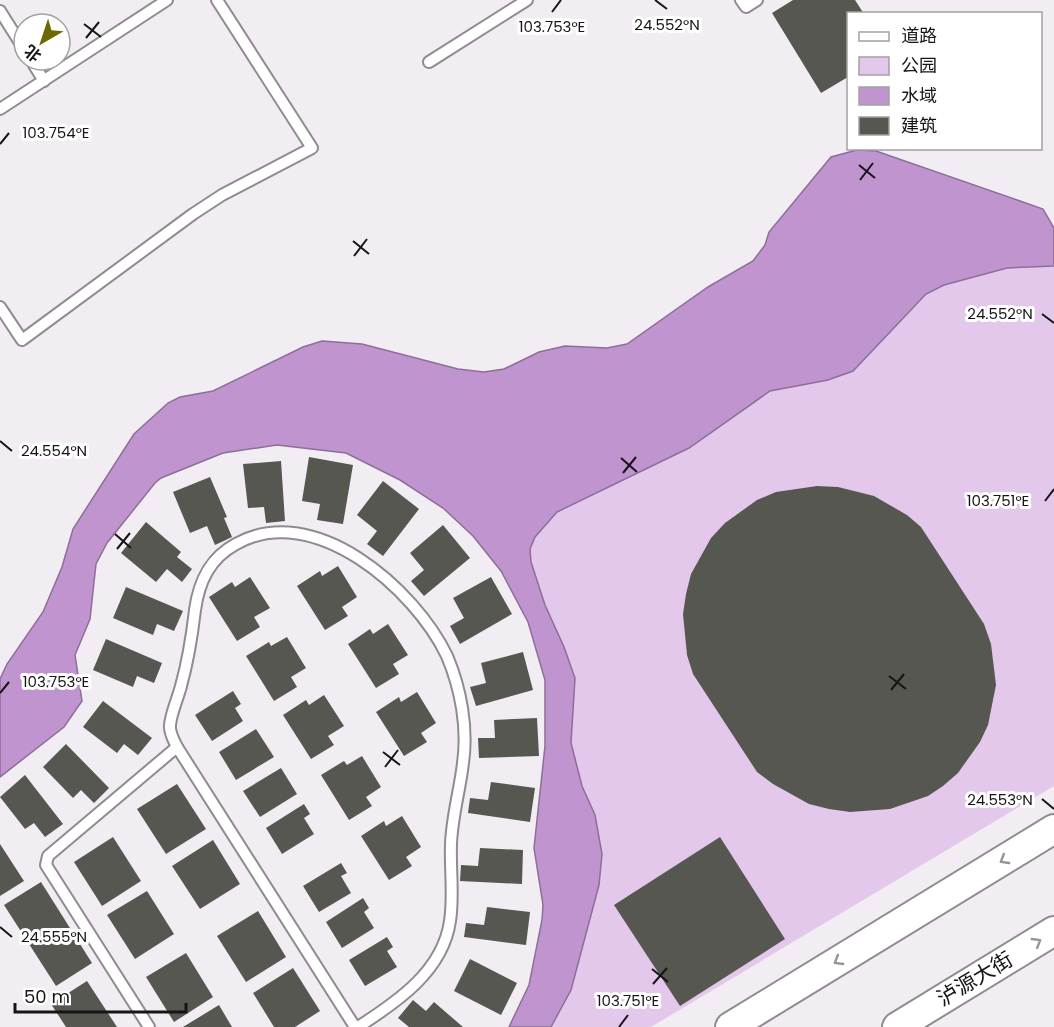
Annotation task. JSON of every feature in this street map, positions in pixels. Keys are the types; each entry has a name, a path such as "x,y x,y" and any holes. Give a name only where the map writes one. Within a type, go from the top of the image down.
{"main road":[{"path":"730,1027 1054,829"},
{"name":"泸源大街","path":"897,1027 1054,931"}],"lane":[{"path":"0,110 167,0"},
{"path":"0,307 21,340 212,201 312,148 217,0"},
{"path":"429,62 527,0"},
{"path":"741,0 746,7 757,0"},
{"path":"0,10 12,30"},
{"path":"38,72 44,81"},
{"path":"288,532 322,540 363,561 386,578 406,597 436,636 447,658 459,694 464,738 451,843 451,920 446,938 430,969 419,982 356,1027 177,747 169,727 192,638 197,592 214,560 240,541 256,536 288,532"},
{"path":"149,1027 46,865 48,856 177,747"}],"green space":[{"path":"1054,266 1054,786 651,1027 551,1027 571,990 599,885 595,815 582,786 571,743 575,678 545,605 531,562 530,549 535,537 557,512 689,448 770,391 782,387 926,294 944,285 1007,268"}],"water":[{"path":"857,150 876,151 1043,209 1054,228 1054,266 1007,268 944,285 926,294 853,371 828,380 770,391 689,448 557,512 535,537 530,549 531,562 545,605 575,678 571,743 582,786 595,815 602,854 599,885 571,990 551,1027 509,1027 529,985 543,905 534,848 545,746 545,680 528,622 501,571 473,536 443,508 400,480 346,453 277,445 223,453 161,478 155,483 107,543 96,564 90,619 75,655 82,701 64,727 0,777 0,679 7,664 43,612 62,567 73,529 134,434 168,403 180,397 213,391 303,347 322,341 362,344 458,369 484,372 504,369 539,352 565,346 607,348 627,344 708,287 753,261 765,245 769,232 831,157"}],"building":[{"path":"793,0 855,0 863,12 847,12 847,78 821,93 772,13"},
{"path":"309,457 353,465 343,524 317,520 320,504 302,501"},
{"path":"281,461 285,521 266,523 264,507 248,508 243,464"},
{"path":"210,477 227,517 224,518 232,537 215,545 207,526 190,533 173,492"},
{"path":"383,481 419,509 383,556 367,544 377,531 357,515"},
{"path":"817,486 838,487 874,496 907,515 921,527 984,624 991,644 996,685 988,725 980,742 958,773 943,786 928,796 890,809 850,812 809,804 773,784 757,772 693,674 687,655 683,614 686,594 691,574 711,538 725,523 757,500 776,492"},
{"path":"146,522 181,552 177,557 192,569 182,582 167,569 156,582 121,553"},
{"path":"443,525 470,558 424,596 411,581 424,570 410,553"},
{"path":"338,566 357,597 342,607 348,616 325,630 297,586 320,571 322,576"},
{"path":"250,577 270,608 254,617 260,627 237,641 209,597 232,582 235,587"},
{"path":"491,577 512,614 460,644 450,626 464,618 453,598"},
{"path":"126,587 183,611 174,631 157,624 153,635 113,618"},
{"path":"388,624 408,655 393,664 399,674 376,688 348,644 370,629 373,634"},
{"path":"287,637 306,668 291,677 297,687 274,701 246,656 269,642 271,646"},
{"path":"106,639 162,663 154,683 137,676 133,687 93,670"},
{"path":"523,652 533,690 476,706 470,687 486,683 481,663"},
{"path":"233,691 241,704 235,708 243,721 212,741 195,715"},
{"path":"417,692 436,723 421,733 427,742 404,756 376,712 399,697 401,702"},
{"path":"324,695 344,726 328,736 334,745 311,759 283,715 306,700 309,705"},
{"path":"103,701 152,738 138,755 124,744 117,753 83,727"},
{"path":"537,718 539,756 479,758 478,738 495,738 494,720"},
{"path":"256,729 274,757 236,780 219,752"},
{"path":"66,744 109,788 94,803 81,790 73,798 43,767"},
{"path":"362,756 381,787 366,797 372,806 349,820 321,775 344,761 347,765"},
{"path":"281,768 297,794 260,817 243,791"},
{"path":"25,775 63,824 45,837 34,823 25,829 0,797"},
{"path":"491,782 535,788 530,822 468,813 470,798 488,800"},
{"path":"177,784 206,829 166,854 137,809"},
{"path":"304,804 310,814 304,818 314,834 282,854 266,828"},
{"path":"402,816 421,847 406,857 412,866 389,880 361,836 384,821 386,826"},
{"path":"113,837 141,881 102,906 74,862"},
{"path":"720,837 785,939 680,1006 614,905"},
{"path":"213,840 240,884 200,909 172,866"},
{"path":"0,844 24,881 0,896"},
{"path":"480,848 523,850 522,884 460,881 461,865 478,866"},
{"path":"341,863 347,873 341,876 351,893 319,912 303,886"},
{"path":"41,882 92,963 56,986 4,905"},
{"path":"147,891 174,934 135,959 107,915"},
{"path":"363,898 369,908 364,912 374,928 342,948 326,922"},
{"path":"487,907 530,912 526,945 464,937 466,923 484,925"},
{"path":"258,911 286,957 246,982 217,936"},
{"path":"387,937 393,947 387,951 397,967 365,986 349,960"},
{"path":"186,953 213,997 174,1022 146,977"},
{"path":"470,959 517,983 501,1015 454,991"},
{"path":"293,968 320,1011 295,1027 274,1027 253,993"},
{"path":"87,981 117,1027 66,1027 51,1004"},
{"path":"413,1000 426,1011 434,1002 463,1027 409,1027 398,1018"},
{"path":"219,1005 232,1027 183,1027"}]}
